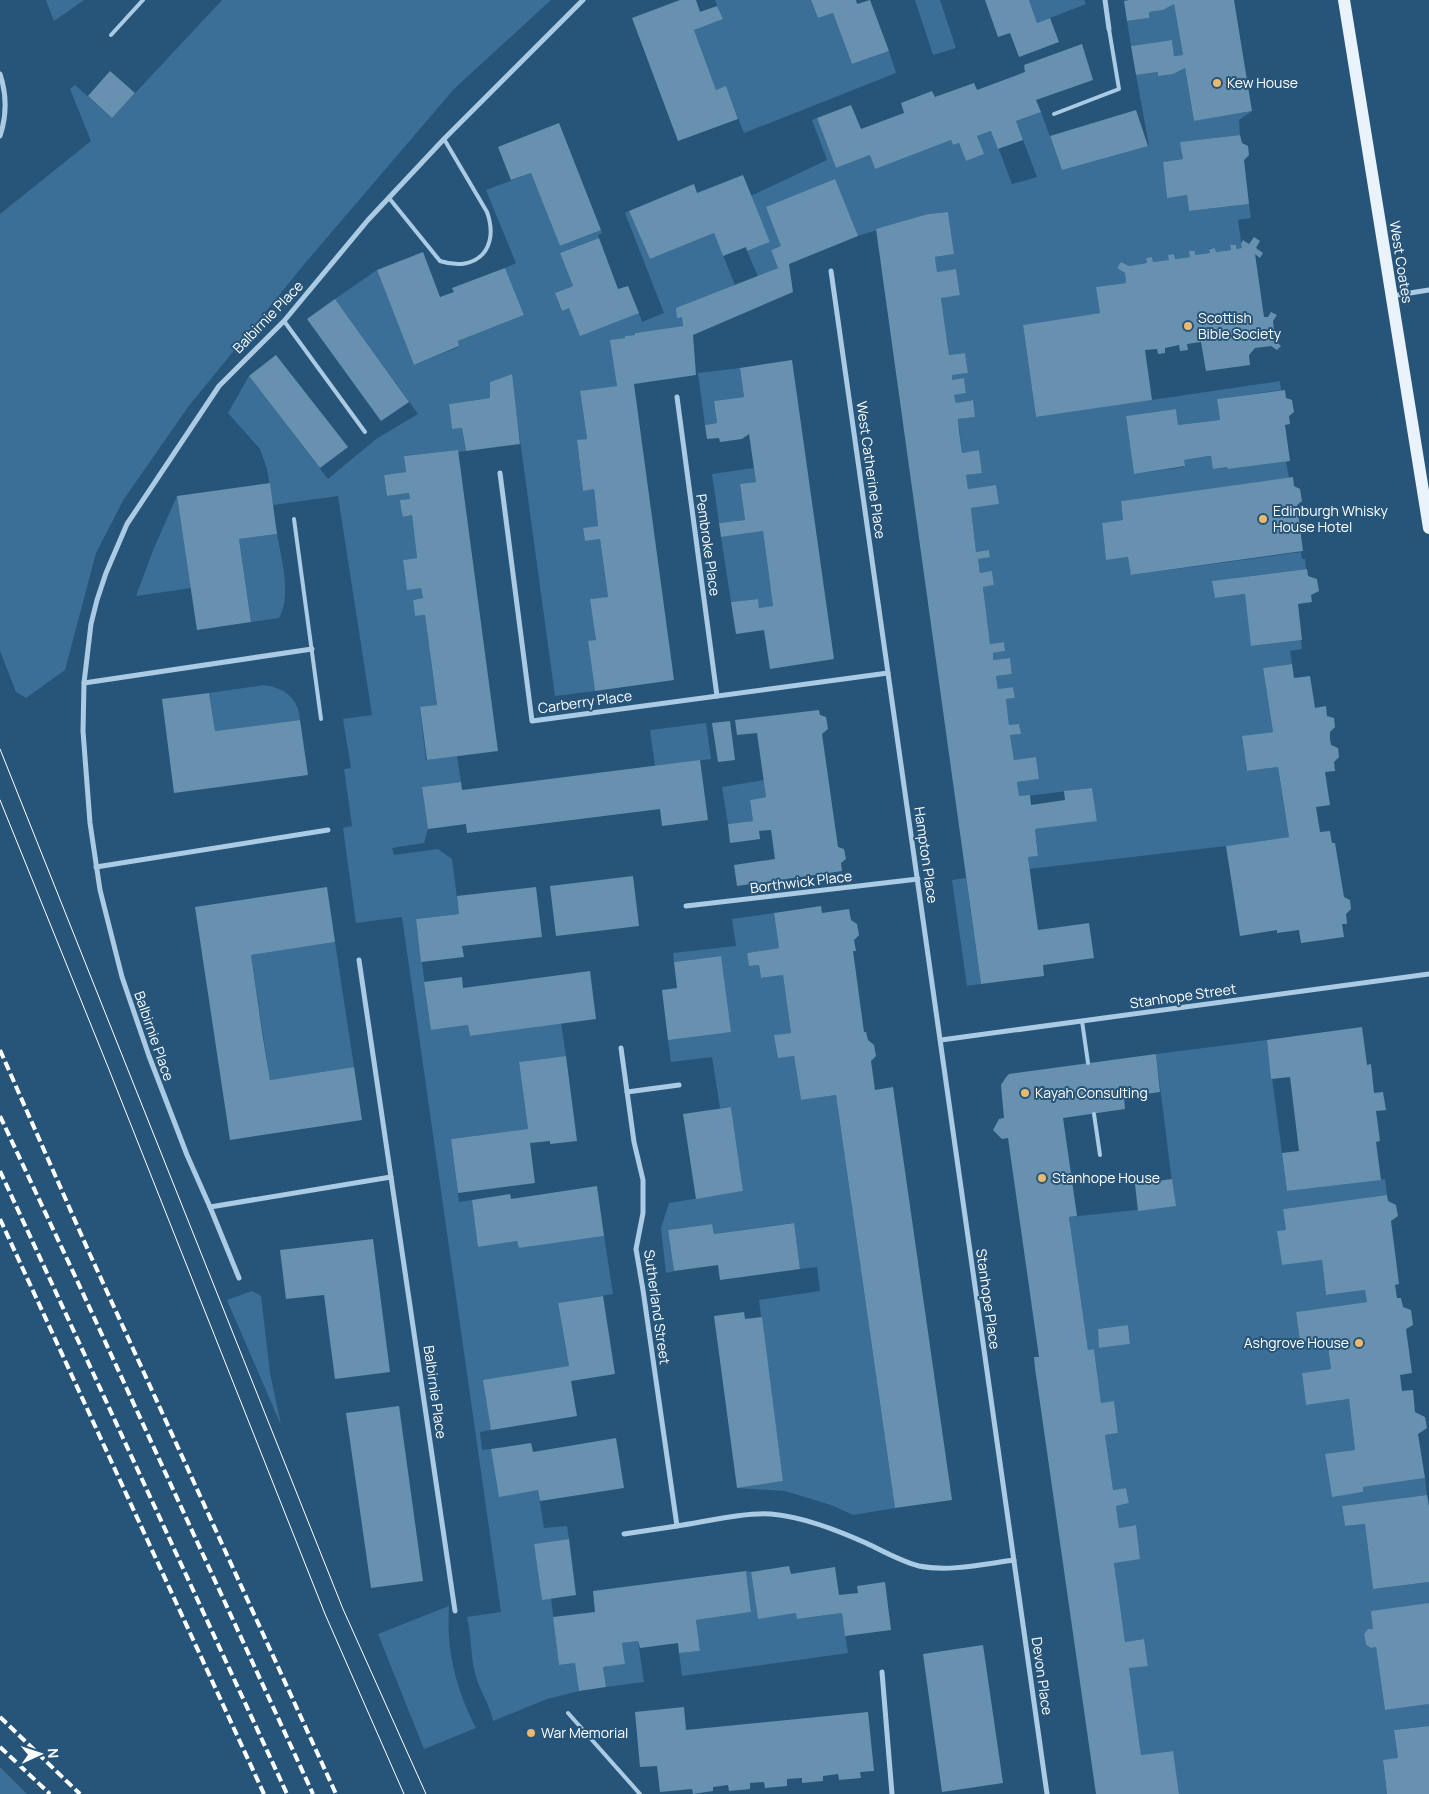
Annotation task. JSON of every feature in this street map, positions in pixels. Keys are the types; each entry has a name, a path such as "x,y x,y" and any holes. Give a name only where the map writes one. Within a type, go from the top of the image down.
{"main road":[{"name":"West Coates","path":"1344,0 1429,528"}],"street":[{"name":"Balbirnie Place","path":"239,1278 180,1138 149,1056 116,955 96,867 90,823 83,731 84,683 91,624 97,600 106,573 127,524 219,386 284,321 368,220 444,140 583,0"},
{"path":"1104,0 1109,28"},
{"path":"0,74 6,101 5,121 0,136"},
{"name":"West Catherine Place","path":"831,271 888,673"},
{"path":"1391,296 1429,290"},
{"name":"Pembroke Place","path":"676,397 717,696"},
{"name":"Carberry Place","path":"500,473 532,721 888,673"},
{"path":"84,683 312,649"},
{"name":"Hampton Place","path":"888,673 940,1040"},
{"path":"96,867 328,830"},
{"name":"Borthwick Place","path":"686,906 918,879"},
{"name":"Balbirnie Place","path":"359,960 455,1611"},
{"name":"Stanhope Street","path":"940,1040 1429,974"},
{"name":"Stanhope Place","path":"940,1040 1014,1560"},
{"name":"Sutherland Street","path":"620,1048 634,1142 644,1189 643,1212 636,1249 676,1526"},
{"path":"627,1092 679,1085"},
{"path":"210,1207 391,1177"},
{"path":"624,1534 753,1514 771,1514 796,1518 847,1534 907,1562 921,1566 949,1568 1014,1560"},
{"name":"Devon Place","path":"1014,1560 1048,1794"},
{"path":"882,1672 892,1794"}],"lane":[{"path":"111,35 143,0"},
{"path":"1054,114 1119,89 1109,28"},
{"path":"389,198 440,262 451,265 470,263 485,250 490,241 492,230 487,212 444,140"},
{"path":"284,321 365,432"},
{"path":"294,519 321,719"},
{"path":"1082,1021 1088,1063"},
{"path":"1094,1114 1100,1155"},
{"path":"568,1713 640,1794"}],"shaded area":[{"path":"46,0 84,0 54,21"},
{"path":"222,0 551,0 454,89 306,262 188,407 124,499 96,553 65,670 26,698 16,692 0,651 0,214 91,141 70,89 75,85 112,118"},
{"path":"715,0 811,0 818,18 833,13 852,64 889,51 896,73 744,133 726,87 716,90 694,30 722,19"},
{"path":"915,0 940,0 956,48 933,55"},
{"path":"1029,0 1084,0 1086,4 1037,23"},
{"path":"1174,4 1183,55 1174,56 1172,40 1131,46 1127,21 1149,18 1149,12 1163,10"},
{"path":"1185,68 1194,121 1252,111 1239,120 1240,135 1181,142 1183,159 1163,162 1167,197 1187,195 1189,211 1249,204 1251,218 1238,220 1242,248 1236,249 1236,245 1230,245 1231,250 1216,252 1215,248 1209,248 1210,253 1195,255 1195,251 1190,251 1190,257 1175,259 1174,254 1169,255 1169,260 1153,262 1152,257 1146,258 1147,263 1129,266 1121,262 1117,268 1125,273 1126,283 1097,287 1100,313 1023,325 1036,417 1280,381 1281,390 1217,399 1220,420 1178,425 1176,409 1126,416 1134,474 1184,467 1184,460 1211,456 1214,469 1227,467 1228,469 1286,461 1289,478 1121,501 1123,520 1102,523 1106,560 1128,557 1132,575 1301,552 1302,559 1305,559 1306,569 1213,581 1215,598 1245,594 1252,646 1301,640 1302,649 1290,651 1292,664 1263,668 1273,732 1242,737 1247,771 1278,767 1289,837 1029,869 1028,857 1038,855 1035,829 1097,820 1092,788 1019,797 1017,782 1039,779 1036,757 1014,760 1010,735 1020,734 1019,724 1009,725 1006,699 1015,698 1013,687 998,689 996,676 1012,674 1010,658 993,660 993,653 1005,651 1004,642 990,644 983,587 994,585 992,572 980,573 978,559 990,556 989,550 976,552 971,508 999,504 995,485 968,489 966,475 982,472 979,450 962,453 958,419 975,417 972,400 956,403 954,395 966,393 964,379 952,380 952,375 968,373 965,353 949,355 941,298 960,294 956,269 937,272 935,257 954,254 948,212 928,214 858,236 781,246 771,250 778,268 758,276 747,251 770,242 751,196 827,160 812,120 817,118 836,168 870,155 875,168 951,140 953,145 959,143 966,161 983,154 977,136 992,131 1012,184 1037,177 1016,121 1041,112 1062,170 1149,145 1136,75 1158,72 1173,74"},
{"path":"531,173 560,246 601,230 602,233 598,235 599,238 560,253 573,286 555,293 562,311 569,308 639,313 642,322 664,313 625,213 629,211 650,259 714,233 735,285 677,317 682,317 683,326 635,333 635,335 626,336 625,338 611,340 617,386 580,392 587,439 577,441 583,490 594,489 598,526 583,528 585,541 600,539 608,597 591,599 596,640 588,642 595,691 555,696 511,374 490,382 490,398 449,404 452,429 462,428 466,451 458,452 458,450 404,456 406,472 384,475 387,496 409,493 410,499 401,500 403,517 412,515 417,558 403,560 407,589 421,588 423,598 413,600 415,616 425,615 437,705 420,708 426,760 457,756 461,782 422,787 428,829 424,843 392,848 394,855 438,849 452,859 459,914 416,919 431,1030 468,1025 470,1036 561,1023 566,1056 519,1062 528,1129 451,1139 459,1202 472,1200 479,1247 517,1241 519,1248 604,1236 613,1294 558,1303 569,1366 491,1430 480,1432 482,1450 491,1449 499,1496 538,1490 544,1528 567,1526 569,1539 534,1544 542,1599 551,1598 559,1665 575,1663 579,1691 547,1699 493,1721 475,1672 467,1617 501,1612 402,917 356,923 343,828 352,826 344,769 351,768 343,719 372,715 338,496 273,505 267,469 260,449 228,413 249,376 328,479 376,439 418,414 335,299 377,270 414,365 459,347 458,341 524,315 505,268 516,263 486,190"},
{"path":"740,368 744,397 714,401 717,423 705,425 698,373"},
{"path":"754,468 756,482 740,485 745,520 719,523 712,474"},
{"path":"177,496 191,588 136,596 154,548"},
{"path":"763,531 773,606 759,608 757,599 731,602 721,537"},
{"path":"277,534 285,588 283,609 279,618 251,622 239,539"},
{"path":"264,685 271,686 289,695 299,712 300,720 215,731 209,693"},
{"path":"706,723 711,759 655,766 650,730"},
{"path":"764,780 766,797 750,800 753,821 728,824 722,787"},
{"path":"966,878 981,984 967,986 952,880"},
{"path":"774,913 779,948 747,953 749,966 759,965 761,978 783,975 791,1033 775,1035 778,1058 794,1056 801,1100 836,1095 895,1508 853,1515 831,1505 785,1491 737,1488 783,1481 759,1300 820,1291 817,1267 800,1269 793,1223 714,1234 712,1224 668,1230 674,1271 666,1273 661,1228 669,1203 743,1191 731,1107 720,1108 712,1057 671,1062 668,1040 721,956 674,962 673,953 736,946 732,919"},
{"path":"335,942 354,1067 270,1080 251,955"},
{"path":"1267,1040 1287,1191 1385,1179 1387,1195 1283,1209 1286,1230 1278,1231 1282,1265 1322,1260 1326,1295 1365,1290 1367,1302 1296,1312 1300,1342 1327,1339 1331,1369 1302,1373 1306,1405 1349,1399 1355,1450 1325,1455 1332,1496 1363,1492 1363,1487 1425,1478 1427,1495 1342,1506 1345,1526 1365,1524 1373,1589 1429,1582 1429,1603 1373,1629 1368,1629 1364,1634 1366,1645 1371,1648 1376,1647 1385,1710 1429,1704 1429,1726 1394,1730 1398,1758 1383,1761 1387,1794 1179,1794 1172,1751 1141,1755 1129,1668 1148,1665 1144,1639 1125,1642 1114,1563 1135,1525 1119,1528 1116,1506 1129,1503 1126,1488 1113,1490 1105,1435 1118,1433 1114,1402 1101,1403 1094,1349 1088,1350 1069,1217 1175,1206 1156,1054","holes":["1128,1325 1130,1344 1100,1348 1098,1329"]},
{"path":"252,1291 261,1296 270,1373 281,1425 227,1300"},
{"path":"746,1571 751,1572 758,1618 796,1613 798,1619 842,1613 848,1653 682,1676 679,1653 700,1651 696,1620 751,1612"},
{"path":"449,1606 449,1638 454,1669 463,1699 476,1728 424,1749 378,1634"},
{"path":"638,1641 644,1682 606,1687 603,1667 625,1664 622,1643"},
{"path":"0,1767 27,1794 0,1794"}],"building":[{"path":"680,0 696,0 700,12 717,6 723,19 694,30 716,90 726,86 738,119 678,141 632,18"},
{"path":"811,0 856,0 857,4 870,0 889,51 852,64 833,13 818,18"},
{"path":"985,0 1029,0 1037,23 1050,18 1059,42 1019,57 1010,33 998,37"},
{"path":"1234,0 1252,111 1194,121 1185,68 1173,74 1158,76 1158,72 1136,75 1131,46 1172,40 1174,56 1183,55 1174,4 1163,10 1149,12 1149,18 1127,21 1124,1"},
{"path":"1082,44 1093,80 1036,100 1041,112 1016,121 1023,140 998,149 991,131 977,136 984,154 966,161 959,143 953,145 951,140 875,169 870,155 836,168 817,118 851,105 861,129 904,113 901,103 932,91 935,97 974,83 977,90 1025,72 1024,65"},
{"path":"110,71 135,93 112,118 88,96"},
{"path":"1136,110 1148,146 1062,170 1050,136"},
{"path":"559,123 601,230 560,246 531,173 511,180 498,147"},
{"path":"1240,135 1242,143 1248,146 1249,155 1244,160 1249,204 1189,211 1187,195 1167,198 1163,162 1183,159 1180,142"},
{"path":"743,175 770,242 747,251 746,247 723,256 714,233 650,259 629,211 694,184 697,193"},
{"path":"835,179 858,236 789,264 793,292 693,335 696,375 634,384 674,680 595,691 588,641 596,640 590,599 608,597 600,539 585,541 583,528 598,526 594,489 583,491 577,440 587,439 580,391 617,386 610,340 625,338 625,336 635,335 635,333 683,326 682,317 677,318 676,308 778,268 771,250 781,246 766,207"},
{"path":"948,212 954,254 935,257 937,272 956,269 960,295 941,298 949,355 965,353 968,373 952,375 952,380 964,378 966,393 954,395 956,403 973,400 975,417 958,419 962,453 979,450 982,473 966,475 968,489 996,485 999,504 971,508 976,552 989,550 990,557 978,559 980,573 992,571 994,585 983,587 990,644 1004,642 1005,651 993,653 993,660 1010,658 1012,674 996,676 998,689 1013,687 1015,698 1006,699 1009,725 1019,724 1021,734 1010,735 1014,760 1036,757 1039,779 1017,782 1019,796 1030,795 1031,805 1065,800 1064,791 1092,788 1097,821 1035,829 1038,856 1028,857 1038,930 1089,923 1094,958 1043,965 1044,976 981,984 876,229 928,214"},
{"name":"Scottish Bible Society","path":"1254,237 1260,241 1256,248 1263,253 1260,258 1255,254 1264,317 1268,317 1271,312 1277,315 1273,321 1276,341 1281,346 1277,350 1271,346 1255,348 1249,355 1250,365 1206,371 1201,342 1187,344 1188,350 1180,351 1179,345 1165,348 1165,353 1158,354 1157,349 1145,350 1152,400 1036,417 1023,325 1100,313 1096,287 1126,283 1125,273 1117,268 1121,262 1129,266 1147,263 1146,258 1152,257 1153,262 1169,260 1168,255 1174,254 1175,259 1190,257 1189,251 1195,251 1195,255 1210,253 1209,249 1215,248 1216,252 1231,250 1230,245 1236,245 1236,249 1242,248 1243,240 1249,244"},
{"path":"599,238 618,289 628,286 639,313 580,336 569,308 562,311 555,293 573,286 560,253"},
{"path":"423,252 440,297 454,292 452,288 505,268 524,315 458,341 459,346 414,365 377,270"},
{"path":"335,299 409,402 381,421 307,319"},
{"path":"276,355 348,447 320,468 249,376"},
{"path":"792,360 834,659 770,669 764,630 736,634 731,602 758,599 759,608 773,606 763,531 721,537 719,523 745,520 740,484 756,482 749,434 742,439 720,442 719,438 707,439 705,425 717,423 714,401 744,397 740,368"},
{"path":"512,374 520,444 466,451 462,428 452,429 449,404 490,398 490,382"},
{"path":"1285,390 1286,398 1292,400 1294,412 1289,416 1290,424 1285,425 1290,461 1228,469 1227,467 1213,469 1211,456 1209,456 1184,460 1185,466 1134,474 1126,416 1176,409 1178,425 1220,420 1217,399"},
{"path":"458,450 498,751 427,760 420,707 437,705 425,615 415,616 413,600 423,598 421,588 407,590 403,560 417,558 412,515 403,517 400,500 410,499 409,493 387,496 384,475 406,472 404,456"},
{"path":"1293,477 1294,486 1300,489 1302,501 1297,505 1303,551 1131,575 1128,557 1106,560 1102,523 1123,520 1121,501"},
{"path":"270,483 277,534 239,539 251,622 197,630 177,496"},
{"path":"1307,569 1308,576 1317,579 1319,591 1311,595 1312,602 1298,604 1302,640 1251,646 1245,594 1215,598 1212,581"},
{"path":"1292,664 1294,678 1310,676 1315,708 1326,706 1327,716 1334,718 1335,727 1330,732 1330,739 1331,745 1338,748 1339,757 1334,762 1335,771 1325,772 1330,805 1316,807 1320,832 1330,831 1332,843 1335,843 1344,897 1350,900 1351,909 1346,914 1347,924 1342,924 1344,937 1301,943 1299,930 1277,933 1277,930 1240,936 1226,846 1289,837 1278,767 1247,771 1242,736 1273,732 1263,668"},
{"path":"209,693 215,731 300,720 308,775 174,793 162,699"},
{"path":"819,710 820,715 826,717 828,729 822,734 838,847 844,849 846,859 841,863 842,871 737,886 734,865 775,859 771,830 759,831 760,839 730,843 728,824 753,821 750,800 766,797 757,733 737,735 735,720"},
{"path":"730,721 735,760 718,762 712,723"},
{"path":"700,760 708,820 662,826 660,809 467,833 466,824 428,829 422,787 461,782 462,790"},
{"path":"633,876 639,926 556,936 550,886"},
{"path":"327,887 335,942 251,955 263,1038 270,1080 354,1067 362,1120 230,1140 195,907"},
{"path":"536,887 542,937 462,946 464,957 421,962 416,919 459,914 457,896"},
{"path":"821,906 822,913 849,909 851,920 857,924 859,935 854,940 856,951 853,951 864,1032 866,1032 868,1040 874,1045 876,1056 871,1061 875,1090 893,1087 952,1500 895,1508 836,1095 801,1100 794,1056 778,1058 774,1035 791,1033 783,975 761,978 759,965 749,966 747,953 779,948 774,913"},
{"path":"721,956 731,1032 668,1040 662,990 677,988 674,962"},
{"path":"590,971 596,1019 470,1036 468,1025 431,1030 424,982 462,977 463,988"},
{"path":"1362,1027 1367,1065 1371,1064 1374,1093 1383,1092 1386,1110 1376,1111 1380,1141 1376,1142 1381,1180 1287,1191 1282,1153 1299,1151 1290,1077 1271,1079 1267,1040"},
{"path":"1156,1054 1160,1092 1124,1097 1125,1109 1063,1118 1077,1216 1069,1217 1088,1350 1094,1349 1101,1403 1114,1401 1118,1433 1105,1435 1113,1490 1126,1488 1129,1503 1116,1506 1119,1528 1136,1525 1140,1559 1114,1563 1125,1642 1144,1639 1148,1666 1129,1668 1141,1755 1173,1751 1179,1794 1096,1794 1035,1368 1034,1357 1039,1357 1008,1138 1002,1139 993,1130 999,1119 1004,1118 1001,1085 1009,1074"},
{"path":"566,1056 577,1141 550,1144 550,1141 530,1143 535,1183 458,1193 451,1139 528,1129 519,1062"},
{"path":"731,1107 743,1191 696,1199 683,1114"},
{"path":"1172,1179 1176,1206 1138,1211 1135,1184"},
{"path":"597,1186 604,1236 519,1248 517,1241 478,1247 472,1200 510,1194 511,1199"},
{"path":"1387,1195 1388,1201 1396,1205 1398,1216 1391,1221 1399,1284 1395,1285 1397,1298 1401,1298 1403,1307 1411,1310 1413,1325 1406,1329 1412,1373 1400,1375 1402,1391 1413,1390 1415,1412 1425,1417 1427,1428 1418,1434 1425,1478 1363,1487 1363,1492 1332,1497 1325,1454 1355,1450 1349,1399 1306,1405 1302,1373 1331,1369 1327,1339 1300,1342 1296,1312 1367,1302 1365,1290 1326,1295 1322,1260 1282,1265 1277,1231 1286,1230 1283,1209"},
{"path":"794,1223 800,1269 720,1280 718,1265 674,1271 668,1230 712,1224 714,1234"},
{"path":"373,1239 390,1372 335,1379 324,1295 286,1299 280,1250"},
{"path":"603,1296 615,1374 571,1381 577,1416 491,1430 483,1380 569,1366 558,1303"},
{"path":"744,1312 745,1319 762,1317 783,1481 737,1488 714,1316"},
{"path":"1128,1325 1130,1344 1099,1348 1098,1329"},
{"path":"399,1406 423,1581 371,1588 346,1413"},
{"path":"616,1438 624,1488 540,1501 538,1490 499,1497 491,1449 531,1443 533,1452"},
{"path":"1427,1495 1429,1506 1429,1582 1373,1589 1365,1524 1345,1526 1342,1506"},
{"path":"569,1539 576,1595 542,1600 534,1544"},
{"path":"789,1566 791,1574 835,1567 839,1595 858,1593 857,1586 885,1582 891,1630 845,1636 842,1613 797,1619 796,1613 758,1619 751,1572"},
{"path":"746,1571 751,1612 696,1620 700,1651 679,1653 678,1643 640,1648 638,1641 622,1643 625,1664 603,1667 606,1687 579,1691 575,1663 559,1665 553,1617 595,1612 593,1591"},
{"path":"1429,1603 1429,1704 1385,1710 1376,1647 1371,1648 1366,1645 1364,1634 1368,1629 1373,1629 1371,1611"},
{"path":"983,1645 1003,1783 942,1792 923,1654"},
{"path":"684,1707 686,1730 868,1712 874,1771 860,1772 861,1778 839,1780 838,1774 823,1776 823,1781 802,1783 802,1778 787,1779 787,1786 765,1788 764,1782 750,1783 750,1789 729,1791 728,1785 713,1787 713,1791 693,1794 692,1789 660,1792 657,1766 640,1767 635,1712"},
{"path":"1429,1726 1429,1794 1387,1794 1383,1760 1398,1758 1394,1730"}],"tram line":[{"path":"0,749 343,1609 426,1794"},
{"path":"0,800 325,1614 404,1794"}],"railway":[{"path":"0,1050 88,1250 336,1794"},
{"path":"0,1116 313,1794"},
{"path":"0,1171 287,1794"},
{"path":"0,1219 264,1794"},
{"path":"0,1717 80,1794"},
{"path":"0,1747 50,1794"}],"place":[{"name":"Kew House","path":"1217,83"},
{"name":"Scottish Bible Society","path":"1188,326"},
{"name":"Edinburgh Whisky House Hotel","path":"1263,519"},
{"name":"Kayah Consulting","path":"1025,1093"},
{"name":"Stanhope House","path":"1042,1178"},
{"name":"Ashgrove House","path":"1359,1343"},
{"name":"War Memorial","path":"531,1733"}]}
